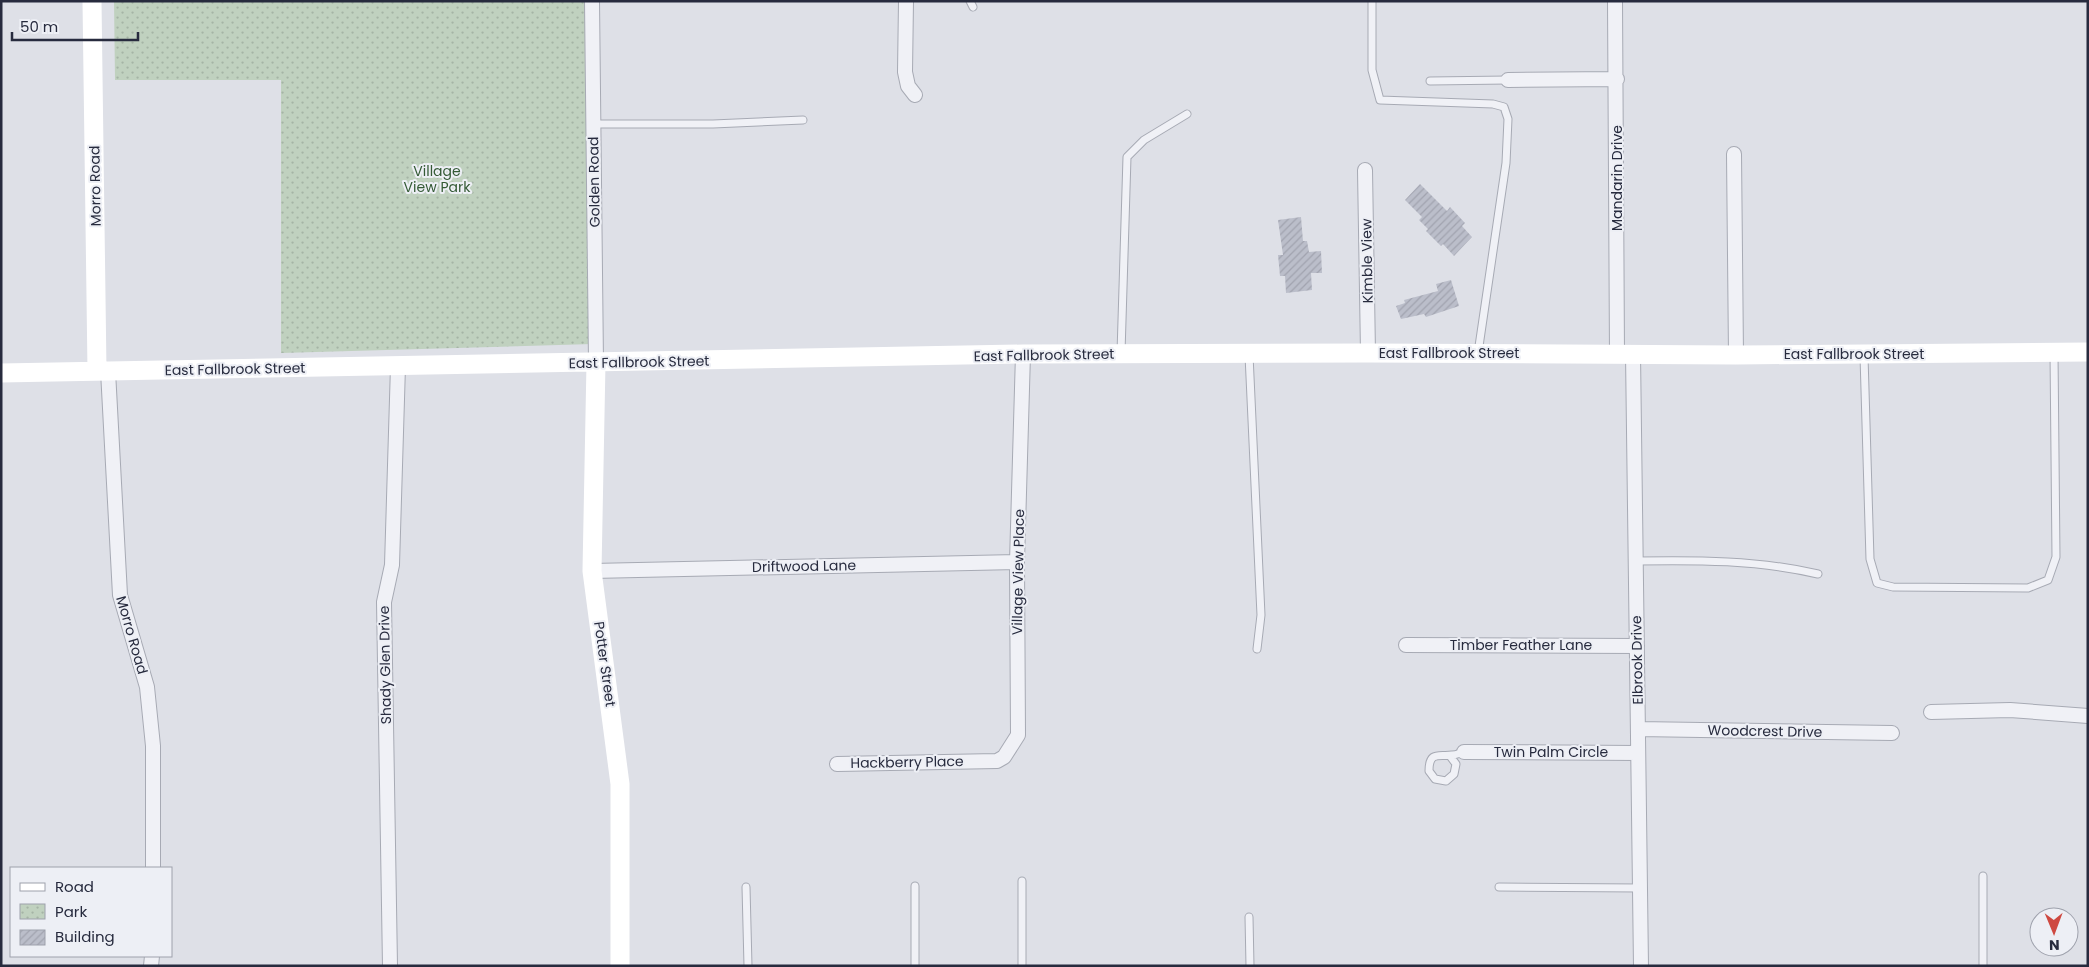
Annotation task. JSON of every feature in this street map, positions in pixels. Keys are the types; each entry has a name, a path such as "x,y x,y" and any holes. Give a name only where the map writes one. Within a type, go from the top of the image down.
{"main road":[{"name":"Morro Road","path":"92,1 103,371"},
{"name":"East Fallbrook Street","path":"1,373 1023,354 2088,352"},
{"name":"Potter Street","path":"596,363 592,571 620,784 620,966"}],"street":[{"name":"Golden Road","path":"592,1 596,363"},
{"path":"906,1 905,72 908,86 915,95"},
{"name":"Mandarin Drive","path":"1615,1 1625,354"},
{"path":"1508,80 1616,79"},
{"path":"1734,154 1736,354"},
{"name":"Kimble View","path":"1365,170 1368,353"},
{"name":"Village View Place","path":"977,760 997,761 1004,757 1018,735 1017,562 1023,354"},
{"name":"Elbrook Drive","path":"1625,354 1636,561 1641,966"},
{"name":"Shady Glen Drive","path":"390,966 384,602 392,565 398,366"},
{"name":"Morro Road","path":"103,371 120,595 147,687 153,746 154,867"},
{"name":"Driftwood Lane","path":"592,571 1017,562"},
{"name":"Timber Feather Lane","path":"1406,645 1637,646"},
{"path":"1931,712 2010,710 2088,716"},
{"name":"Woodcrest Drive","path":"1638,729 1892,732"},
{"name":"Twin Palm Circle","path":"1464,752 1638,753"},
{"name":"Hackberry Place","path":"837,764 977,760"}],"lane":[{"path":"1372,1 1372,70 1380,100 1493,104 1504,107 1508,119 1506,164 1478,353"},
{"path":"1430,81 1508,80"},
{"path":"1121,354 1127,156 1144,140 1187,114"},
{"path":"593,124 713,124 803,120"},
{"path":"1864,353 1870,559 1878,584 1893,587 2028,588 2048,580 2056,557 2054,353"},
{"path":"1249,354 1261,615 1257,649"},
{"path":"1636,561 1683,560 1744,563 1783,566 1818,574"},
{"path":"1450,756 1464,752"},
{"path":"1983,876 1983,966"},
{"path":"1022,881 1022,966"},
{"path":"915,886 915,966"},
{"path":"746,887 748,966"},
{"path":"1499,887 1640,888"},
{"path":"1250,917 1250,966"}],"green space":[{"name":"Village View Park","path":"114,1 591,1 593,344 281,353 281,80 115,80"}],"building":[{"path":"1420,184 1447,211 1450,207 1465,223 1462,226 1472,237 1454,256 1443,244 1441,246 1426,231 1428,229 1419,220 1422,217 1405,200"},
{"path":"1301,217 1303,241 1307,241 1309,252 1321,251 1322,273 1311,273 1312,290 1286,293 1285,276 1280,276 1278,255 1283,255 1278,220"},
{"path":"1451,280 1459,306 1426,317 1424,314 1401,319 1396,306 1405,303 1404,300 1438,291 1436,284"}]}
